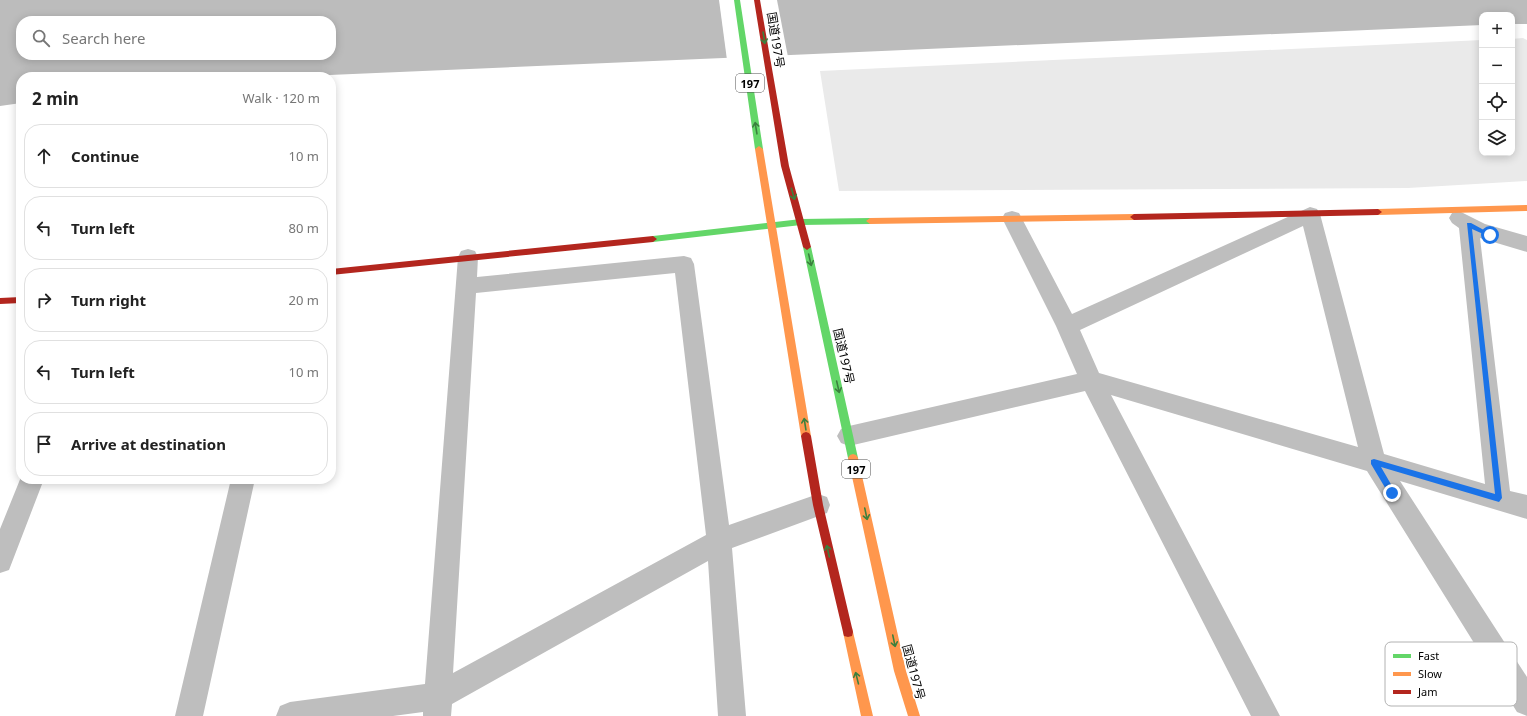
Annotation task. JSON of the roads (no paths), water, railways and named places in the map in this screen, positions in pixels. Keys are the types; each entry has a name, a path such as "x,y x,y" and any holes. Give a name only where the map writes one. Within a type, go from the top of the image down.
{"main road":[{"name":"197","path":"737,0 762,167 818,505 867,716"},
{"name":"国道197号","path":"757,0 785,166 801,222 900,671 914,716"},
{"path":"336,271 468,256 685,236 772,224 801,222 1310,214 1527,208"},
{"path":"0,301 16,300"}],"street":[{"path":"1448,211 1469,225 1490,235 1527,244"},
{"path":"1067,326 1310,214 1374,462 1489,642"},
{"path":"1012,218 1067,326 1091,380 1266,716"},
{"path":"1469,225 1499,498"},
{"path":"438,706 468,256"},
{"path":"466,286 684,264 719,541 732,716"},
{"path":"849,436 1091,380 1527,507"},
{"path":"0,561 30,484"},
{"path":"189,716 242,484"},
{"path":"290,716 438,706 719,541 818,505"},
{"path":"1517,686 1527,702"}]}
